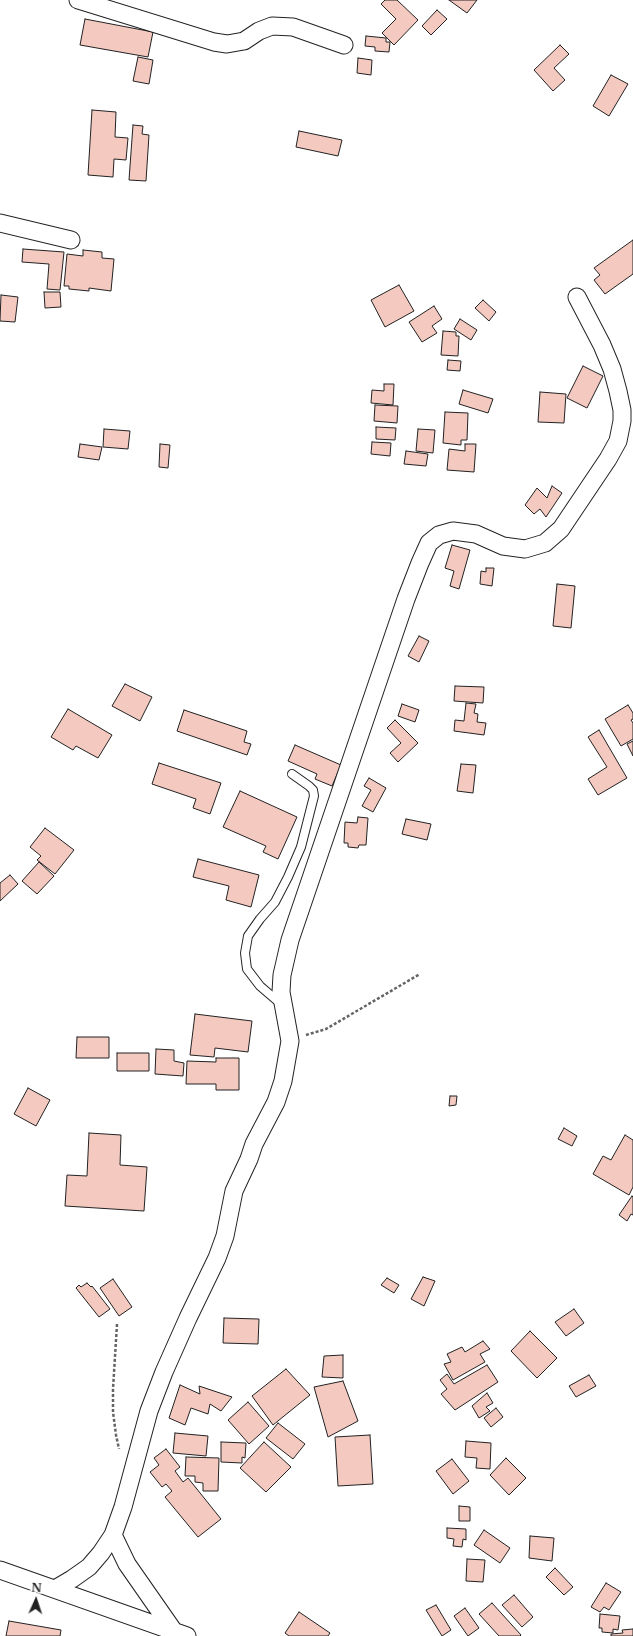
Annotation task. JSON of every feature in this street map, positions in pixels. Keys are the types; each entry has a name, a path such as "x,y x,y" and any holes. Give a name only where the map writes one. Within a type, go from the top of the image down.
{"street":[{"path":"78,0 214,42 227,44 244,42 259,31 272,26 293,27 344,45"},
{"path":"0,223 71,240"},
{"path":"55,1589 89,1567 113,1535 123,1507 150,1411 159,1385 188,1318 217,1258 225,1236 234,1191 250,1159 254,1144 276,1102 288,1060 290,1037 281,992 282,975 290,940 406,599 420,563 430,543 438,535 453,531 476,534 503,546 525,549 545,544 561,529 608,459 618,441 622,421 618,391 612,369 602,345 577,297"},
{"path":"113,1535 127,1564 180,1633"},
{"path":"0,1570 180,1633"}],"lane":[{"path":"283,1006 260,986 246,969 245,953 248,936 275,902 301,847 314,796 309,786 292,774"}],"path":[{"path":"290,1037 307,1035 326,1029 420,974"},
{"path":"117,1324 113,1412 116,1435 120,1450"}],"building":[{"path":"385,0 397,0 418,20 394,45 382,33 396,19 381,4"},
{"path":"449,0 477,0 467,13"},
{"path":"437,10 447,19 431,35 422,26"},
{"path":"85,19 153,32 148,57 80,45"},
{"path":"366,36 386,38 386,42 390,42 389,52 375,51 375,47 365,46"},
{"path":"560,45 569,54 554,68 565,80 553,91 534,70"},
{"path":"138,57 153,60 149,84 133,81"},
{"path":"358,58 372,60 371,75 357,73"},
{"path":"611,75 628,84 609,116 593,106"},
{"path":"92,110 116,112 115,137 128,138 126,160 114,159 113,177 88,175"},
{"path":"133,125 143,126 142,134 149,135 146,181 129,180"},
{"path":"299,131 342,140 338,156 296,147"},
{"path":"633,240 633,274 605,294 594,280 600,275 594,268"},
{"path":"23,249 64,252 60,290 47,289 49,264 22,262"},
{"path":"83,250 102,252 102,258 114,259 111,291 89,288 89,291 69,289 69,286 64,286 67,254 83,256"},
{"path":"399,285 414,311 385,327 371,300"},
{"path":"44,292 60,292 61,307 45,308"},
{"path":"1,295 18,297 15,322 0,321"},
{"path":"483,300 496,312 489,321 475,308"},
{"path":"434,306 442,319 432,326 437,333 422,342 409,322"},
{"path":"460,319 477,330 471,340 454,329"},
{"path":"443,331 456,332 456,336 459,336 458,356 441,355"},
{"path":"448,360 461,361 460,371 447,370"},
{"path":"583,366 603,376 587,408 567,398"},
{"path":"384,384 394,384 393,405 371,403 372,390 384,391"},
{"path":"463,390 493,399 488,413 459,404"},
{"path":"540,392 566,394 564,423 538,422"},
{"path":"375,405 398,406 397,423 374,421"},
{"path":"445,412 468,413 467,440 461,440 461,445 443,443"},
{"path":"376,427 396,428 395,440 376,439"},
{"path":"104,429 130,431 128,449 103,447"},
{"path":"418,429 435,430 433,453 416,451"},
{"path":"372,442 391,443 390,456 371,454"},
{"path":"80,444 102,447 99,460 78,457"},
{"path":"160,444 170,445 168,468 159,467"},
{"path":"465,444 476,444 474,472 447,470 449,449 465,451"},
{"path":"406,451 428,454 426,466 404,464"},
{"path":"552,486 562,493 546,517 540,509 534,514 525,505 537,488 547,498"},
{"path":"452,545 470,550 459,589 450,586 454,571 445,568"},
{"path":"486,568 494,568 492,586 480,584 481,571 486,572"},
{"path":"557,584 575,586 571,628 553,626"},
{"path":"419,636 429,641 419,662 408,656"},
{"path":"125,684 152,697 140,721 112,706"},
{"path":"455,686 484,687 483,703 454,701"},
{"path":"466,703 476,704 474,713 478,714 477,722 486,723 484,735 454,731 455,720 464,721"},
{"path":"402,704 419,710 415,722 398,716"},
{"path":"628,705 633,713 633,719 631,720 633,723 633,739 621,746 605,719"},
{"path":"68,709 112,735 98,758 76,746 73,750 51,737"},
{"path":"184,710 247,731 244,742 251,744 247,755 177,731"},
{"path":"395,720 418,743 398,762 390,753 401,743 387,728"},
{"path":"599,730 627,778 598,795 588,779 607,767 588,737"},
{"path":"633,741 633,756 627,744"},
{"path":"295,745 341,765 332,786 315,779 317,774 288,761"},
{"path":"159,763 221,783 210,814 193,808 196,799 152,784"},
{"path":"461,764 476,765 473,793 457,791"},
{"path":"369,778 386,788 373,812 362,806 371,790 364,786"},
{"path":"240,791 297,817 278,859 263,852 266,846 223,827"},
{"path":"358,817 368,818 366,845 359,845 358,848 348,847 348,843 344,843 345,822 357,823"},
{"path":"406,819 431,824 427,840 402,834"},
{"path":"45,828 74,850 55,874 37,860 41,856 30,847"},
{"path":"198,859 259,875 251,907 226,900 229,886 193,877"},
{"path":"39,862 54,876 37,894 22,881"},
{"path":"10,875 18,884 0,901 0,883"},
{"path":"195,1014 252,1021 248,1052 215,1048 214,1057 190,1055"},
{"path":"77,1037 109,1037 109,1058 76,1058"},
{"path":"156,1049 174,1050 174,1061 184,1063 183,1076 155,1074"},
{"path":"117,1053 149,1053 149,1071 117,1071"},
{"path":"216,1058 239,1058 239,1090 216,1090 216,1084 186,1084 187,1061 216,1062"},
{"path":"28,1088 50,1100 36,1126 14,1114"},
{"path":"450,1096 457,1096 456,1105 449,1106"},
{"path":"564,1128 577,1136 572,1146 558,1139"},
{"path":"89,1133 121,1135 120,1165 147,1167 144,1211 65,1206 67,1175 87,1176"},
{"path":"625,1135 633,1140 633,1187 629,1195 593,1174 603,1156 611,1160"},
{"path":"632,1196 633,1215 631,1214 627,1221 619,1215"},
{"path":"423,1277 435,1281 424,1306 411,1299"},
{"path":"387,1278 399,1285 394,1293 381,1285"},
{"path":"113,1279 132,1307 119,1316 100,1288"},
{"path":"87,1283 91,1287 92,1286 110,1309 99,1317 76,1288 79,1285 81,1287"},
{"path":"574,1309 584,1323 566,1336 555,1322"},
{"path":"224,1318 259,1319 258,1344 223,1343"},
{"path":"530,1331 557,1358 537,1378 511,1351"},
{"path":"483,1341 490,1349 480,1354 485,1362 453,1380 444,1364 451,1362 447,1354 462,1347 465,1352"},
{"path":"343,1355 343,1378 322,1377 324,1356"},
{"path":"487,1365 498,1382 455,1410 441,1394 447,1389 440,1380 447,1374 454,1384"},
{"path":"286,1369 310,1395 273,1425 252,1396"},
{"path":"589,1375 596,1386 576,1397 569,1386"},
{"path":"343,1381 358,1421 328,1437 314,1387"},
{"path":"180,1385 200,1394 199,1386 232,1397 221,1411 210,1404 208,1414 191,1408 185,1425 169,1418"},
{"path":"487,1393 493,1403 486,1407 490,1411 479,1418 472,1406"},
{"path":"248,1402 269,1426 249,1444 228,1420"},
{"path":"496,1408 503,1417 491,1427 484,1418"},
{"path":"278,1423 305,1444 293,1459 266,1438"},
{"path":"175,1433 208,1436 206,1456 173,1453"},
{"path":"370,1435 373,1484 338,1486 335,1437"},
{"path":"466,1441 491,1443 490,1469 476,1468 477,1458 465,1457"},
{"path":"221,1442 246,1443 245,1458 242,1457 242,1463 221,1462"},
{"path":"264,1442 291,1467 266,1492 240,1468"},
{"path":"166,1449 180,1467 175,1471 183,1482 188,1478 221,1519 198,1537 165,1497 172,1491 166,1484 162,1487 150,1472 159,1465 154,1458"},
{"path":"186,1457 219,1458 218,1491 203,1491 203,1483 195,1482 195,1476 185,1476"},
{"path":"506,1458 526,1478 509,1495 490,1475"},
{"path":"452,1459 469,1481 453,1494 436,1471"},
{"path":"459,1506 470,1507 470,1521 459,1521"},
{"path":"447,1528 466,1529 466,1540 463,1539 462,1547 453,1546 454,1539 447,1538"},
{"path":"484,1530 510,1548 500,1563 474,1545"},
{"path":"530,1536 554,1538 552,1561 529,1558"},
{"path":"467,1559 485,1560 483,1582 466,1581"},
{"path":"555,1568 573,1587 564,1595 546,1577"},
{"path":"606,1583 621,1592 609,1610 604,1607 600,1612 591,1607"},
{"path":"514,1595 533,1617 522,1627 502,1605"},
{"path":"492,1603 521,1635 520,1636 499,1636 479,1614"},
{"path":"436,1605 451,1630 442,1636 426,1610"},
{"path":"465,1608 479,1628 468,1636 454,1616"},
{"path":"299,1612 330,1633 328,1636 289,1636 285,1633"},
{"path":"600,1614 620,1616 618,1630 613,1629 613,1633 602,1632 602,1628 599,1628"},
{"path":"9,1621 61,1630 60,1636 6,1636"},
{"path":"633,1629 633,1636 611,1636 611,1634 623,1633 622,1630"}]}
